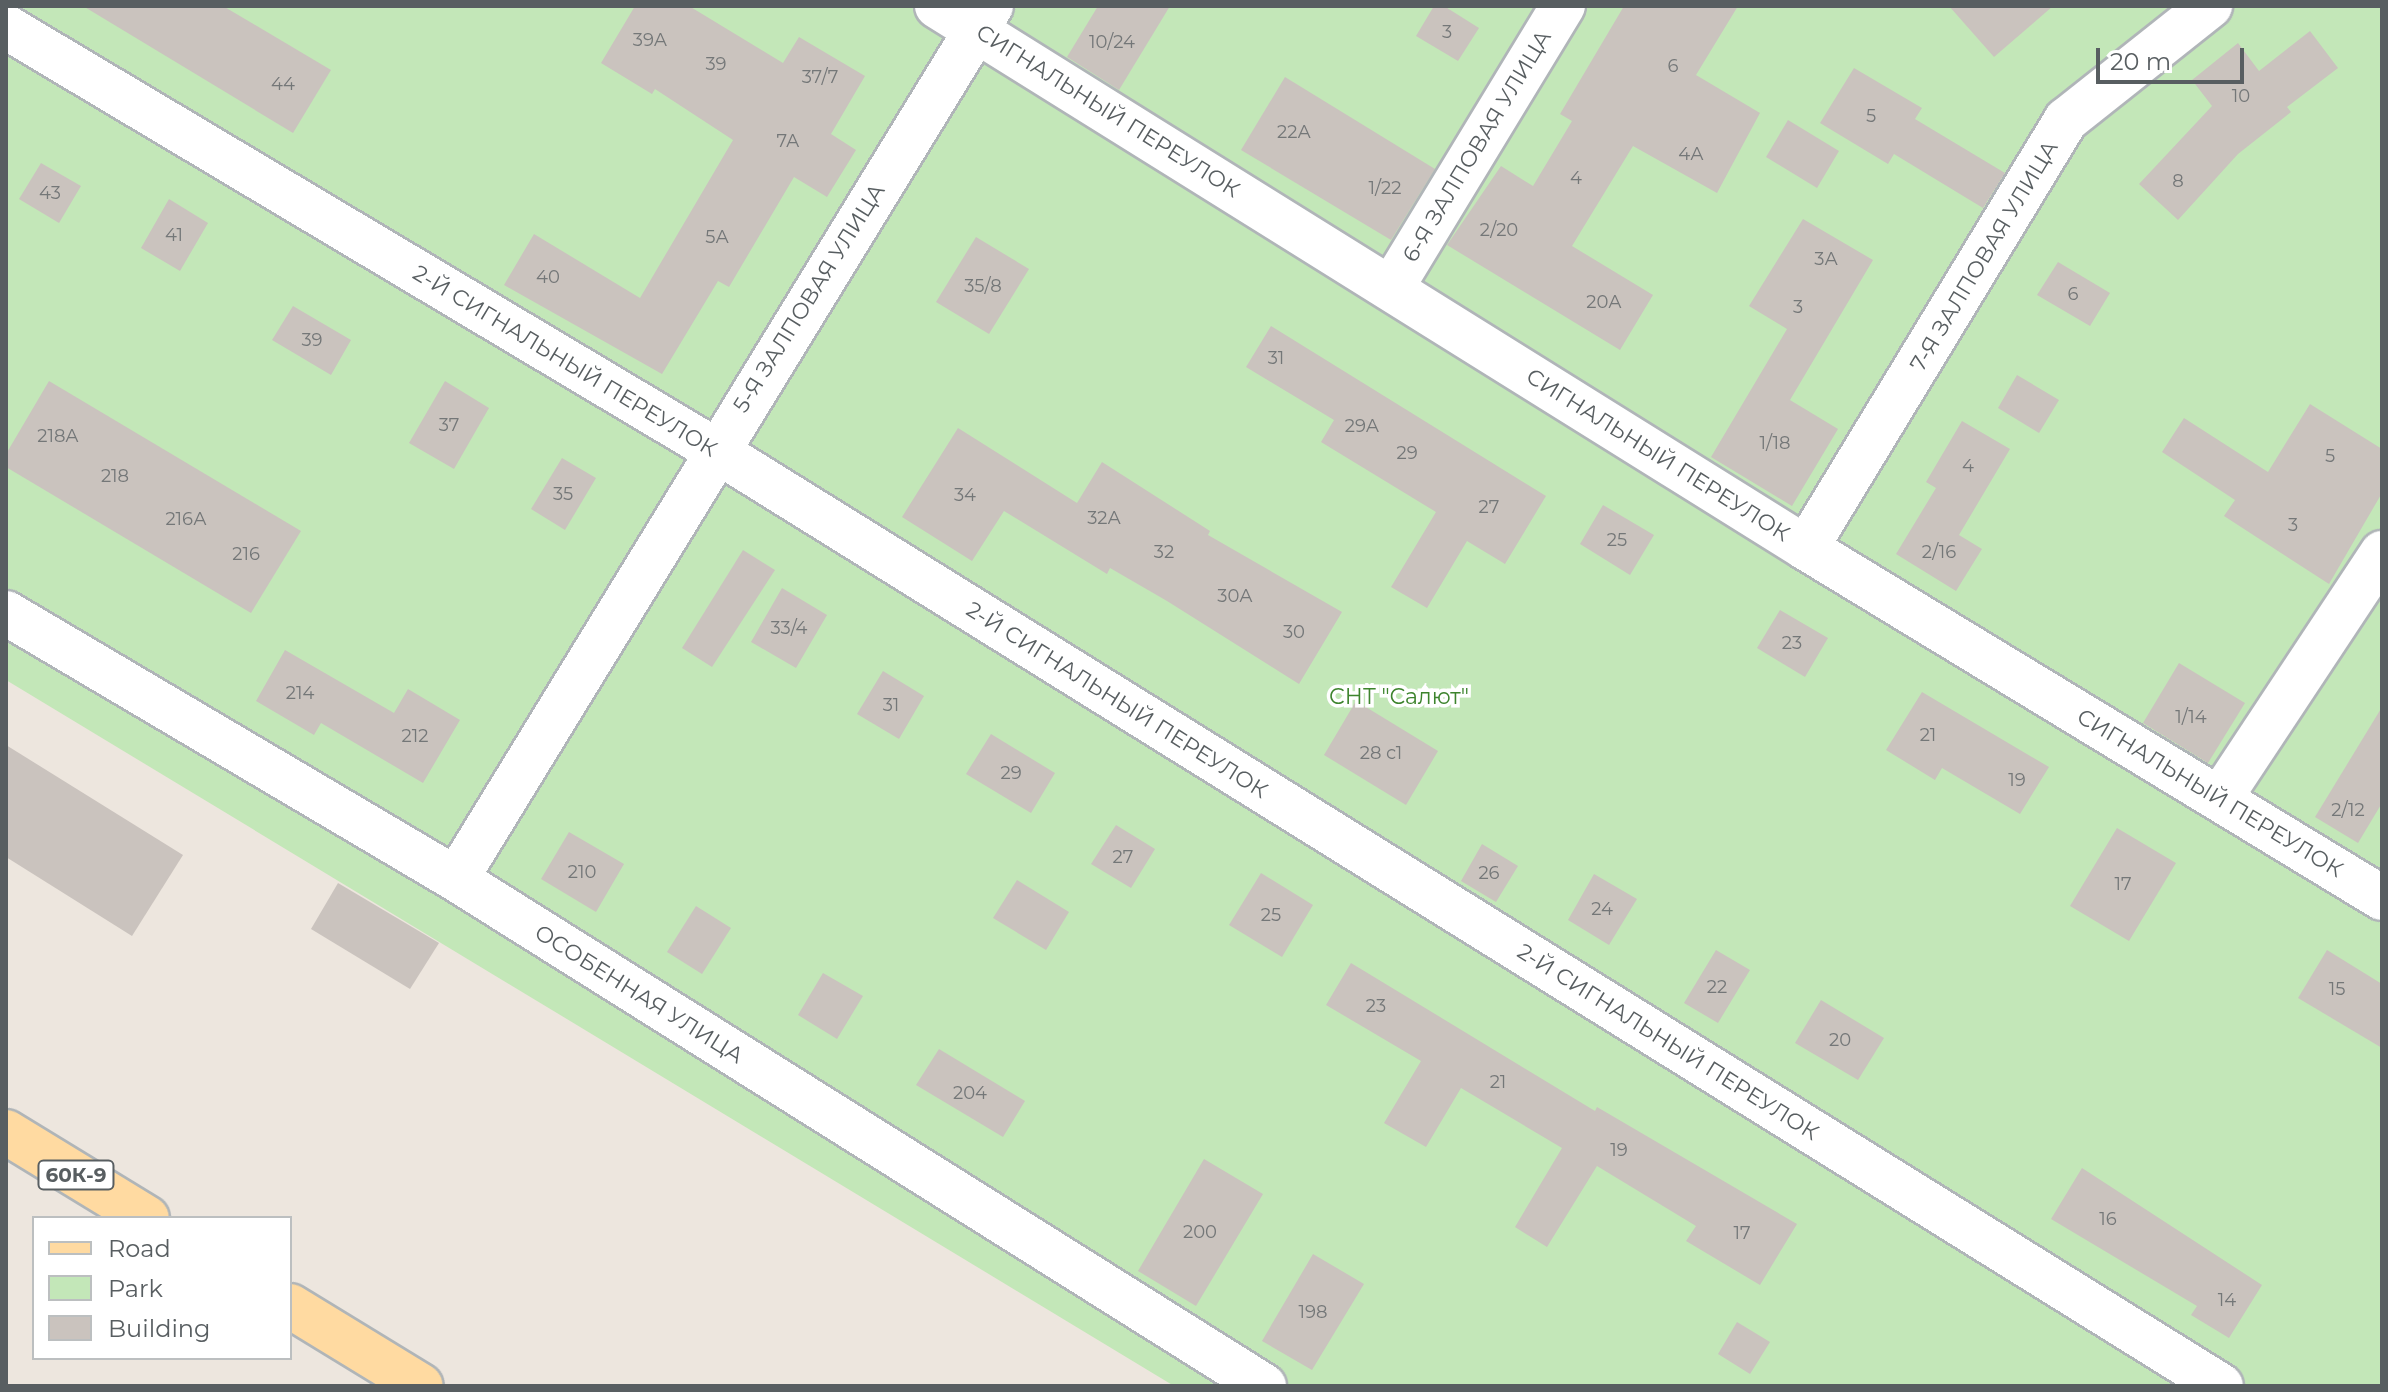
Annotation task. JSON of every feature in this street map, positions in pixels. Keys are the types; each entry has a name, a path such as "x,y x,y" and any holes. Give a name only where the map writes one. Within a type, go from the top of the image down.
{"main road":[{"name":"60К-9","path":"6,1132 144,1216"},
{"path":"292,1307 421,1386"}],"street":[{"name":"СИГНАЛЬНЫЙ ПЕРЕУЛОК","path":"937,6 984,17 1392,287 1806,548 2382,898"},
{"name":"6-Я ЗАЛПОВАЯ УЛИЦА","path":"1392,287 1563,6"},
{"name":"7-Я ЗАЛПОВАЯ УЛИЦА","path":"1806,548 2066,120 2210,6"},
{"name":"5-Я ЗАЛПОВАЯ УЛИЦА","path":"456,879 715,450 984,17"},
{"name":"2-Й СИГНАЛЬНЫЙ ПЕРЕУЛОК","path":"6,27 715,450 2221,1386"},
{"path":"2220,798 2382,553"},
{"name":"ОСОБЕННАЯ УЛИЦА","path":"6,613 456,879 1264,1386"}],"green space":[{"name":"СНТ \"Салют\"","path":"6,6 2382,6 2382,1386 1174,1386 6,680"}],"building":[{"path":"83,6 223,6 331,70 293,133"},
{"path":"635,6 689,6 783,63 799,37 865,76 831,134 856,150 827,197 794,177 729,287 718,281 662,374 504,285 534,234 640,298 733,140 655,89 652,94 601,63"},
{"path":"1098,6 1170,6 1119,90 1067,57"},
{"path":"1434,6 1444,6 1479,28 1458,61 1416,36"},
{"path":"1624,6 1738,6 1696,75 1760,113 1717,193 1633,146 1572,246 1653,295 1620,350 1447,245 1501,166 1533,186 1572,121 1560,114"},
{"path":"1949,6 2053,6 1994,57"},
{"path":"2310,31 2338,68 2287,107 2291,112 2238,154 2178,220 2139,184 2212,106 2192,80 2238,43 2259,71"},
{"path":"1854,68 1922,108 1915,119 2005,173 1983,208 1894,154 1888,164 1820,123"},
{"path":"1285,77 1435,169 1391,240 1241,150"},
{"path":"1788,120 1839,151 1817,188 1766,157"},
{"path":"41,163 81,186 59,223 19,199"},
{"path":"169,199 208,223 180,271 141,248"},
{"path":"1803,219 1873,260 1790,400 1838,429 1792,506 1711,457 1787,329 1749,306"},
{"path":"976,237 1029,269 989,334 936,302"},
{"path":"2058,262 2110,293 2090,326 2037,295"},
{"path":"293,306 351,340 331,375 272,340"},
{"path":"1271,326 1546,496 1505,564 1467,541 1427,608 1391,587 1436,512 1321,442 1334,420 1246,367"},
{"path":"2017,375 2059,400 2039,433 1998,408"},
{"path":"49,381 301,531 251,613 6,467 6,454"},
{"path":"445,381 489,408 454,469 409,443"},
{"path":"2310,404 2382,449 2382,493 2329,584 2224,516 2235,500 2162,452 2184,418 2268,472"},
{"path":"1962,421 2010,449 1959,535 1982,549 1956,591 1896,554 1936,488 1926,482"},
{"path":"958,428 1077,503 1102,462 1210,531 1208,535 1342,612 1299,684 1167,601 1110,568 1107,574 1004,511 972,561 902,517"},
{"path":"562,458 596,478 565,530 531,509"},
{"path":"1603,505 1654,535 1630,575 1580,544"},
{"path":"743,550 775,570 712,667 682,648"},
{"path":"782,588 827,615 796,668 751,642"},
{"path":"1780,610 1828,638 1805,677 1757,648"},
{"path":"285,650 394,713 408,689 460,720 423,783 321,723 314,735 256,701"},
{"path":"2179,663 2245,703 2208,763 2143,723"},
{"path":"883,671 924,696 899,739 857,714"},
{"path":"1922,692 2049,767 2020,814 1942,768 1935,780 1886,750"},
{"path":"1356,701 1438,751 1406,805 1324,755"},
{"path":"2382,707 2382,803 2358,843 2315,817"},
{"path":"991,734 1055,773 1031,813 966,774"},
{"path":"6,745 183,855 132,936 6,857"},
{"path":"1116,825 1155,849 1131,888 1091,864"},
{"path":"2117,828 2176,863 2129,941 2070,906"},
{"path":"569,832 624,864 596,912 541,879"},
{"path":"1482,844 1518,866 1496,902 1461,881"},
{"path":"1261,873 1313,905 1282,957 1229,925"},
{"path":"1594,874 1637,899 1609,945 1568,920"},
{"path":"1017,880 1069,912 1046,950 993,918"},
{"path":"338,883 439,943 410,989 311,929"},
{"path":"696,906 731,928 702,974 667,952"},
{"path":"1716,950 1750,970 1718,1023 1684,1003"},
{"path":"2327,950 2382,984 2382,1048 2298,998"},
{"path":"1351,963 1595,1111 1597,1107 1797,1224 1760,1285 1686,1241 1696,1226 1597,1166 1547,1247 1515,1227 1562,1148 1461,1088 1426,1147 1384,1123 1421,1061 1326,1005"},
{"path":"823,973 863,996 837,1039 798,1015"},
{"path":"1821,1000 1884,1038 1858,1080 1795,1043"},
{"path":"939,1049 1025,1101 1003,1137 916,1085"},
{"path":"1204,1159 1263,1194 1196,1306 1138,1271"},
{"path":"2082,1168 2262,1285 2229,1338 2191,1315 2197,1306 2051,1219"},
{"path":"1313,1254 1364,1284 1312,1370 1262,1341"},
{"path":"1737,1322 1770,1342 1750,1374 1718,1354"}]}
